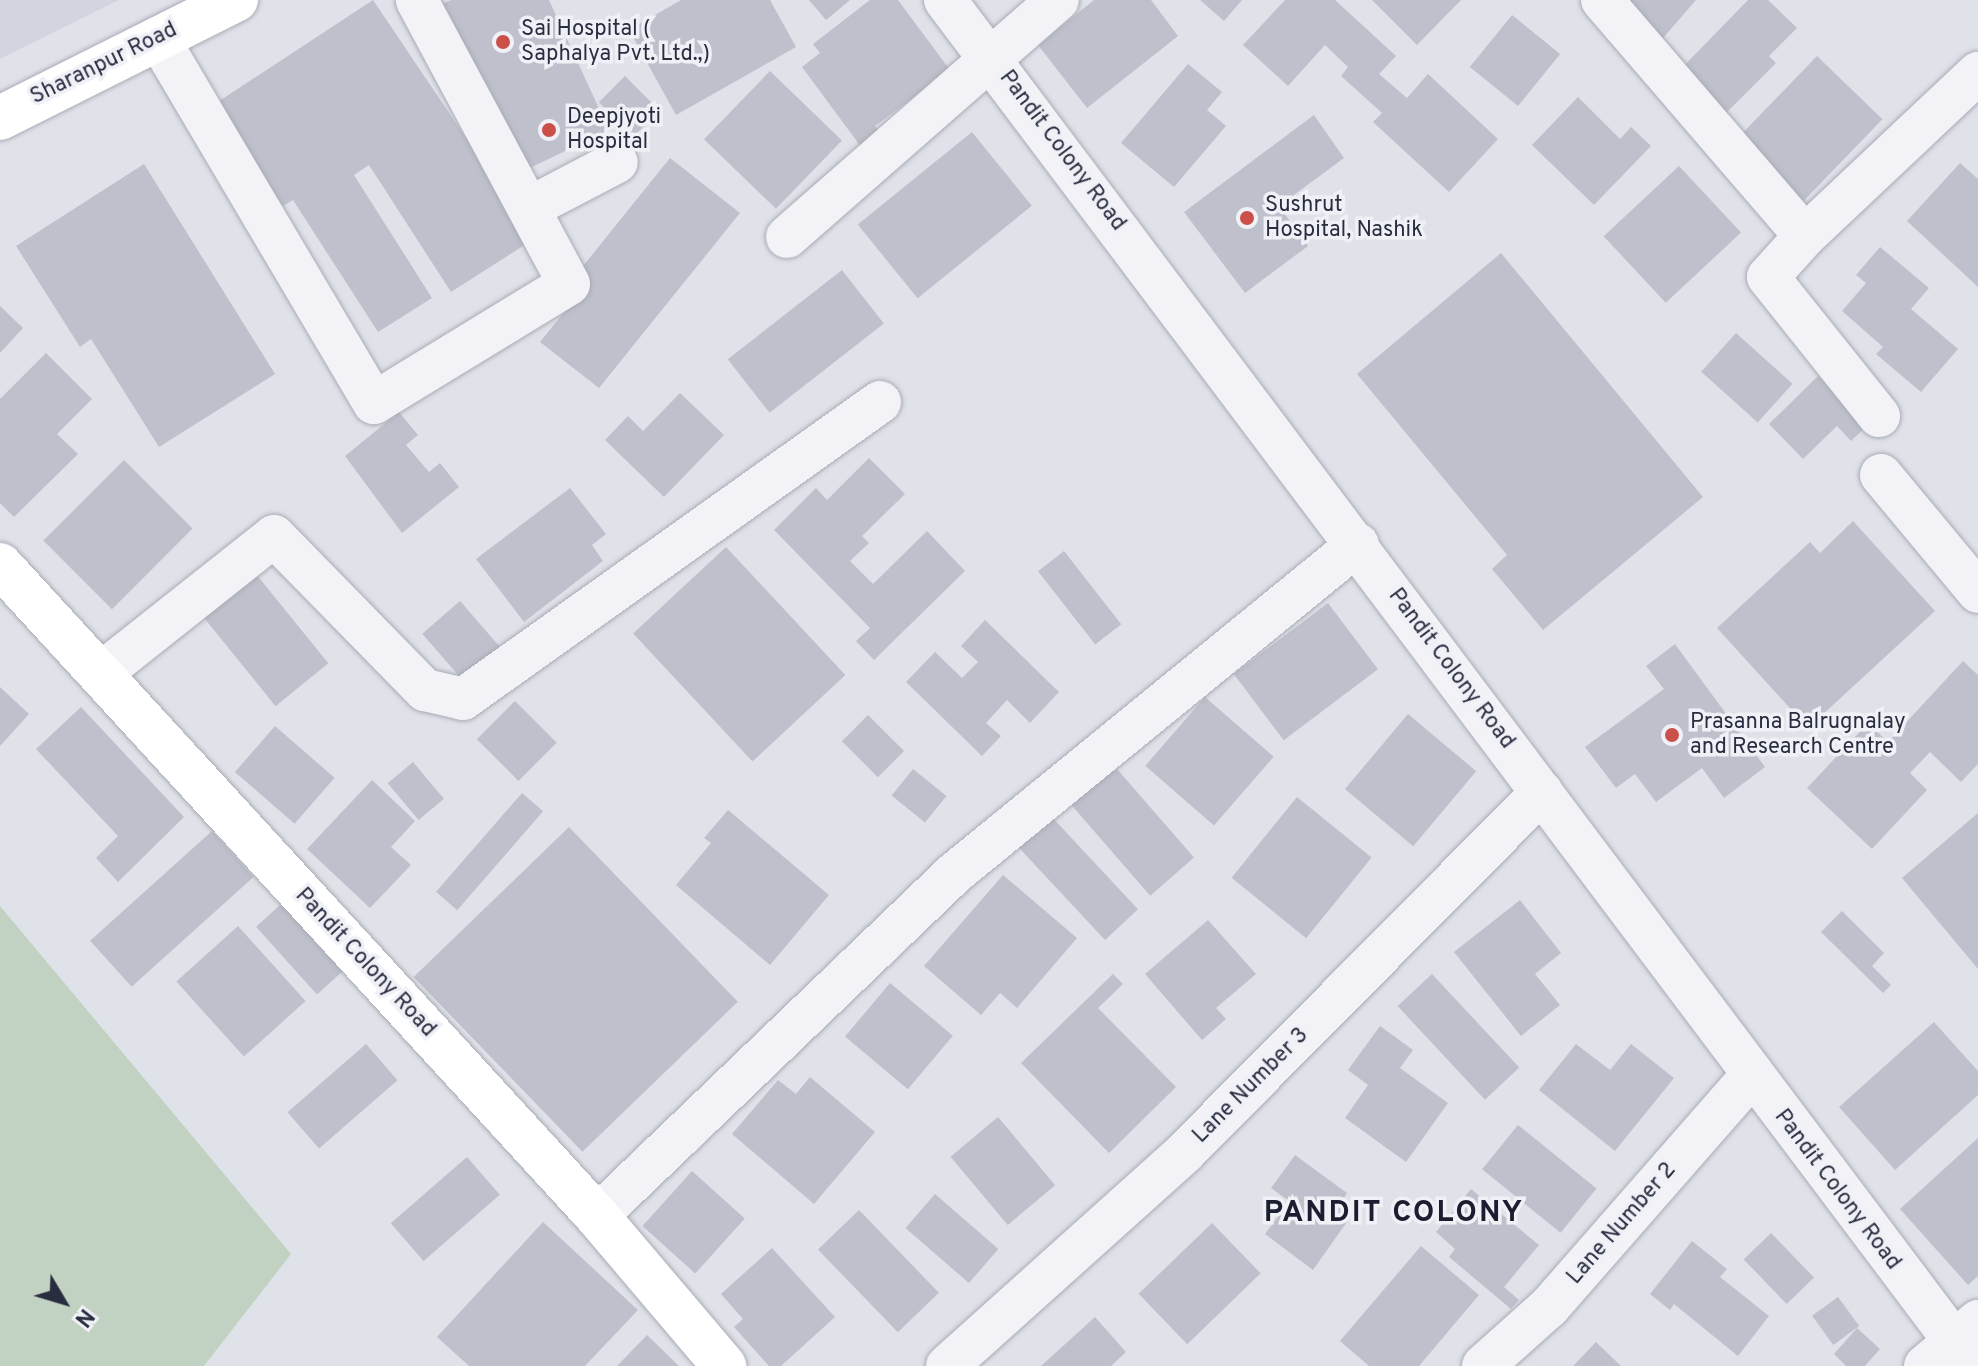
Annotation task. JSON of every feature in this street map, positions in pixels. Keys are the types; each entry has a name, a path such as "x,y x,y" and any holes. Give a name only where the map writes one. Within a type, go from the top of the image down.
{"street":[{"name":"Sharanpur Road","path":"5,113 236,0"},
{"path":"158,38 374,403 569,284 417,0"},
{"name":"Pandit Colony Road","path":"945,0 1358,544 1957,1349"},
{"path":"787,237 990,56 1058,0"},
{"path":"1602,0 1805,236"},
{"path":"1879,416 1768,277 1805,236 1978,73"},
{"path":"529,208 617,162"},
{"path":"100,674 274,536 425,690 463,699 880,402"},
{"path":"1881,475 1978,592"},
{"path":"597,1216 951,876 1358,544"},
{"name":"Pandit Colony Road","path":"0,565 597,1216 724,1366"},
{"name":"Lane Number 3","path":"947,1366 1184,1153 1542,792"},
{"name":"Lane Number 2","path":"1483,1366 1549,1307 1752,1075"}],"shaded area":[{"path":"0,0 119,0 0,59"}],"green space":[{"path":"0,906 291,1254 204,1366 0,1366"}],"building":[{"path":"373,0 534,239 451,292 369,165 354,175 432,298 378,332 293,200 283,206 244,146 207,109"},
{"path":"451,0 549,0 609,130 515,175 437,6"},
{"path":"681,0 770,0 796,47 676,115 629,30"},
{"path":"809,0 850,0 826,20"},
{"path":"870,0 898,0 950,70 875,126 889,144 870,159 802,67 820,53 813,44"},
{"path":"1094,0 1151,0 1178,36 1087,108 1038,45"},
{"path":"1200,0 1242,0 1224,21"},
{"path":"1285,0 1335,0 1396,56 1379,74 1407,98 1428,74 1498,139 1449,192 1373,122 1382,113 1341,76 1348,67 1325,45 1288,86 1243,45"},
{"path":"1372,0 1461,0 1417,45"},
{"path":"1605,0 1696,0 1657,45"},
{"path":"1748,0 1768,0 1797,28 1769,56 1776,63 1718,121 1673,77"},
{"path":"1512,15 1560,54 1518,106 1470,67"},
{"path":"1817,56 1882,119 1797,208 1732,144"},
{"path":"1188,64 1222,92 1207,110 1226,126 1174,187 1121,143"},
{"path":"770,71 842,140 776,209 704,139"},
{"path":"625,76 660,111 633,137 599,102"},
{"path":"1578,97 1620,139 1631,127 1651,146 1594,205 1532,145"},
{"path":"1314,115 1344,158 1279,206 1308,246 1245,293 1184,212"},
{"path":"972,132 1032,206 918,298 858,225"},
{"path":"670,158 740,213 599,388 540,342 578,295 567,286"},
{"path":"1960,163 1978,179 1978,287 1907,221"},
{"path":"144,164 275,374 159,447 91,339 80,347 16,246"},
{"path":"1679,166 1741,233 1666,303 1604,236"},
{"path":"1880,247 1929,288 1911,309 1958,349 1921,392 1876,354 1883,347 1842,311 1866,283 1856,275"},
{"path":"1501,253 1703,497 1543,630 1492,569 1507,555 1357,374"},
{"path":"842,270 884,324 770,413 728,359"},
{"path":"0,306 23,328 0,353"},
{"path":"1736,333 1792,384 1758,422 1701,372"},
{"path":"46,353 92,399 57,434 78,454 14,517 0,503 0,399"},
{"path":"1818,376 1866,427 1851,441 1837,426 1803,459 1769,424"},
{"path":"680,393 724,435 664,497 605,440 628,416 643,431"},
{"path":"399,412 418,435 406,445 429,472 440,463 459,487 402,533 345,456"},
{"path":"869,458 905,494 862,536 869,543 850,561 873,584 927,531 965,571 874,660 856,641 870,628 774,530 816,488 827,500"},
{"path":"124,460 193,529 112,609 43,541"},
{"path":"570,488 606,534 592,545 603,561 524,622 476,559"},
{"path":"1853,521 1935,611 1808,728 1717,628 1810,542 1820,553"},
{"path":"726,547 845,675 752,762 633,634"},
{"path":"1064,551 1121,624 1095,645 1038,571"},
{"path":"256,574 328,663 276,706 203,617"},
{"path":"460,601 503,650 465,683 422,634"},
{"path":"1328,603 1378,669 1284,740 1234,674"},
{"path":"985,620 1059,692 1030,723 1007,700 986,723 1001,736 982,756 906,682 935,652 962,678 978,662 961,646"},
{"path":"1675,644 1765,767 1724,798 1702,768 1656,802 1635,774 1616,788 1585,747 1664,689 1646,666"},
{"path":"1963,661 1978,675 1978,764 1961,782 1930,752 1910,773 1927,790 1872,849 1807,788 1868,723 1888,742"},
{"path":"0,687 29,714 0,746"},
{"path":"1205,697 1274,757 1214,825 1145,766"},
{"path":"515,701 557,743 519,781 477,739"},
{"path":"81,707 184,817 118,882 96,858 118,836 36,749"},
{"path":"1408,714 1476,771 1413,846 1345,789"},
{"path":"868,715 904,751 878,777 842,741"},
{"path":"275,726 335,778 295,824 235,772"},
{"path":"1110,761 1194,858 1150,896 1066,799"},
{"path":"413,762 444,799 419,820 388,783"},
{"path":"913,769 946,796 925,822 892,795"},
{"path":"372,780 415,821 391,847 411,865 370,908 307,849"},
{"path":"522,793 543,811 457,910 436,892"},
{"path":"1297,797 1372,857 1306,938 1232,878"},
{"path":"728,810 829,895 770,965 676,885 711,843 704,838"},
{"path":"1978,813 1978,969 1902,878"},
{"path":"1050,815 1138,909 1105,940 1017,846"},
{"path":"569,827 738,1002 582,1152 414,977"},
{"path":"212,831 253,877 132,987 90,941"},
{"path":"1003,875 1077,938 1017,1008 1000,993 981,1015 924,966"},
{"path":"288,898 349,966 317,994 256,927"},
{"path":"1520,900 1561,953 1535,974 1560,1005 1521,1036 1454,952"},
{"path":"1842,911 1884,953 1872,966 1891,985 1883,993 1821,932"},
{"path":"1208,920 1256,974 1216,1008 1226,1019 1202,1040 1145,974"},
{"path":"238,926 306,1001 244,1057 176,982"},
{"path":"1113,974 1123,984 1098,1008 1176,1087 1109,1153 1021,1063"},
{"path":"1432,974 1519,1068 1485,1100 1398,1006"},
{"path":"890,983 953,1036 908,1089 845,1037"},
{"path":"1934,1022 1978,1071 1978,1095 1895,1170 1839,1107"},
{"path":"1380,1026 1413,1050 1400,1068 1448,1103 1406,1162 1345,1118 1368,1085 1348,1070"},
{"path":"366,1044 397,1080 319,1148 288,1112"},
{"path":"1576,1044 1610,1070 1631,1044 1674,1078 1615,1151 1539,1090"},
{"path":"810,1077 875,1132 814,1204 732,1134 778,1080 796,1094"},
{"path":"998,1117 1055,1185 1008,1225 951,1157"},
{"path":"1518,1125 1596,1189 1561,1233 1482,1169"},
{"path":"1978,1138 1978,1276 1968,1285 1900,1209"},
{"path":"1295,1155 1347,1193 1341,1202 1354,1212 1313,1270 1265,1234 1289,1201 1271,1188"},
{"path":"467,1157 500,1195 424,1261 391,1223"},
{"path":"692,1171 745,1219 695,1274 642,1226"},
{"path":"1471,1189 1539,1245 1504,1287 1519,1300 1511,1309 1449,1257 1455,1249 1436,1232"},
{"path":"935,1194 998,1249 969,1283 905,1228"},
{"path":"859,1210 939,1293 898,1332 818,1250"},
{"path":"543,1222 638,1310 585,1366 469,1366 437,1337"},
{"path":"1212,1223 1261,1273 1187,1344 1139,1294"},
{"path":"1771,1233 1814,1278 1787,1304 1744,1259"},
{"path":"1692,1241 1727,1269 1720,1277 1769,1316 1738,1356 1674,1304 1670,1310 1650,1294"},
{"path":"1421,1246 1479,1295 1419,1366 1369,1366 1340,1341"},
{"path":"772,1248 835,1317 781,1366 769,1366 734,1327 743,1319 721,1294"},
{"path":"1838,1297 1859,1326 1833,1345 1812,1316"},
{"path":"1095,1317 1126,1352 1111,1366 1041,1366"},
{"path":"1857,1328 1880,1349 1865,1366 1846,1366 1834,1354"},
{"path":"647,1335 679,1366 617,1366"},
{"path":"1596,1342 1621,1366 1573,1366"}],"place":[{"name":"Sai Hospital ( Saphalya Pvt. Ltd.,)","path":"503,42"},
{"name":"Deepjyoti Hospital","path":"549,130"},
{"name":"Sushrut Hospital, Nashik","path":"1247,218"},
{"name":"Prasanna Balrugnalay and Research Centre","path":"1672,735"}],"district":[{"name":"PANDIT COLONY","path":"1394,1214"}]}
